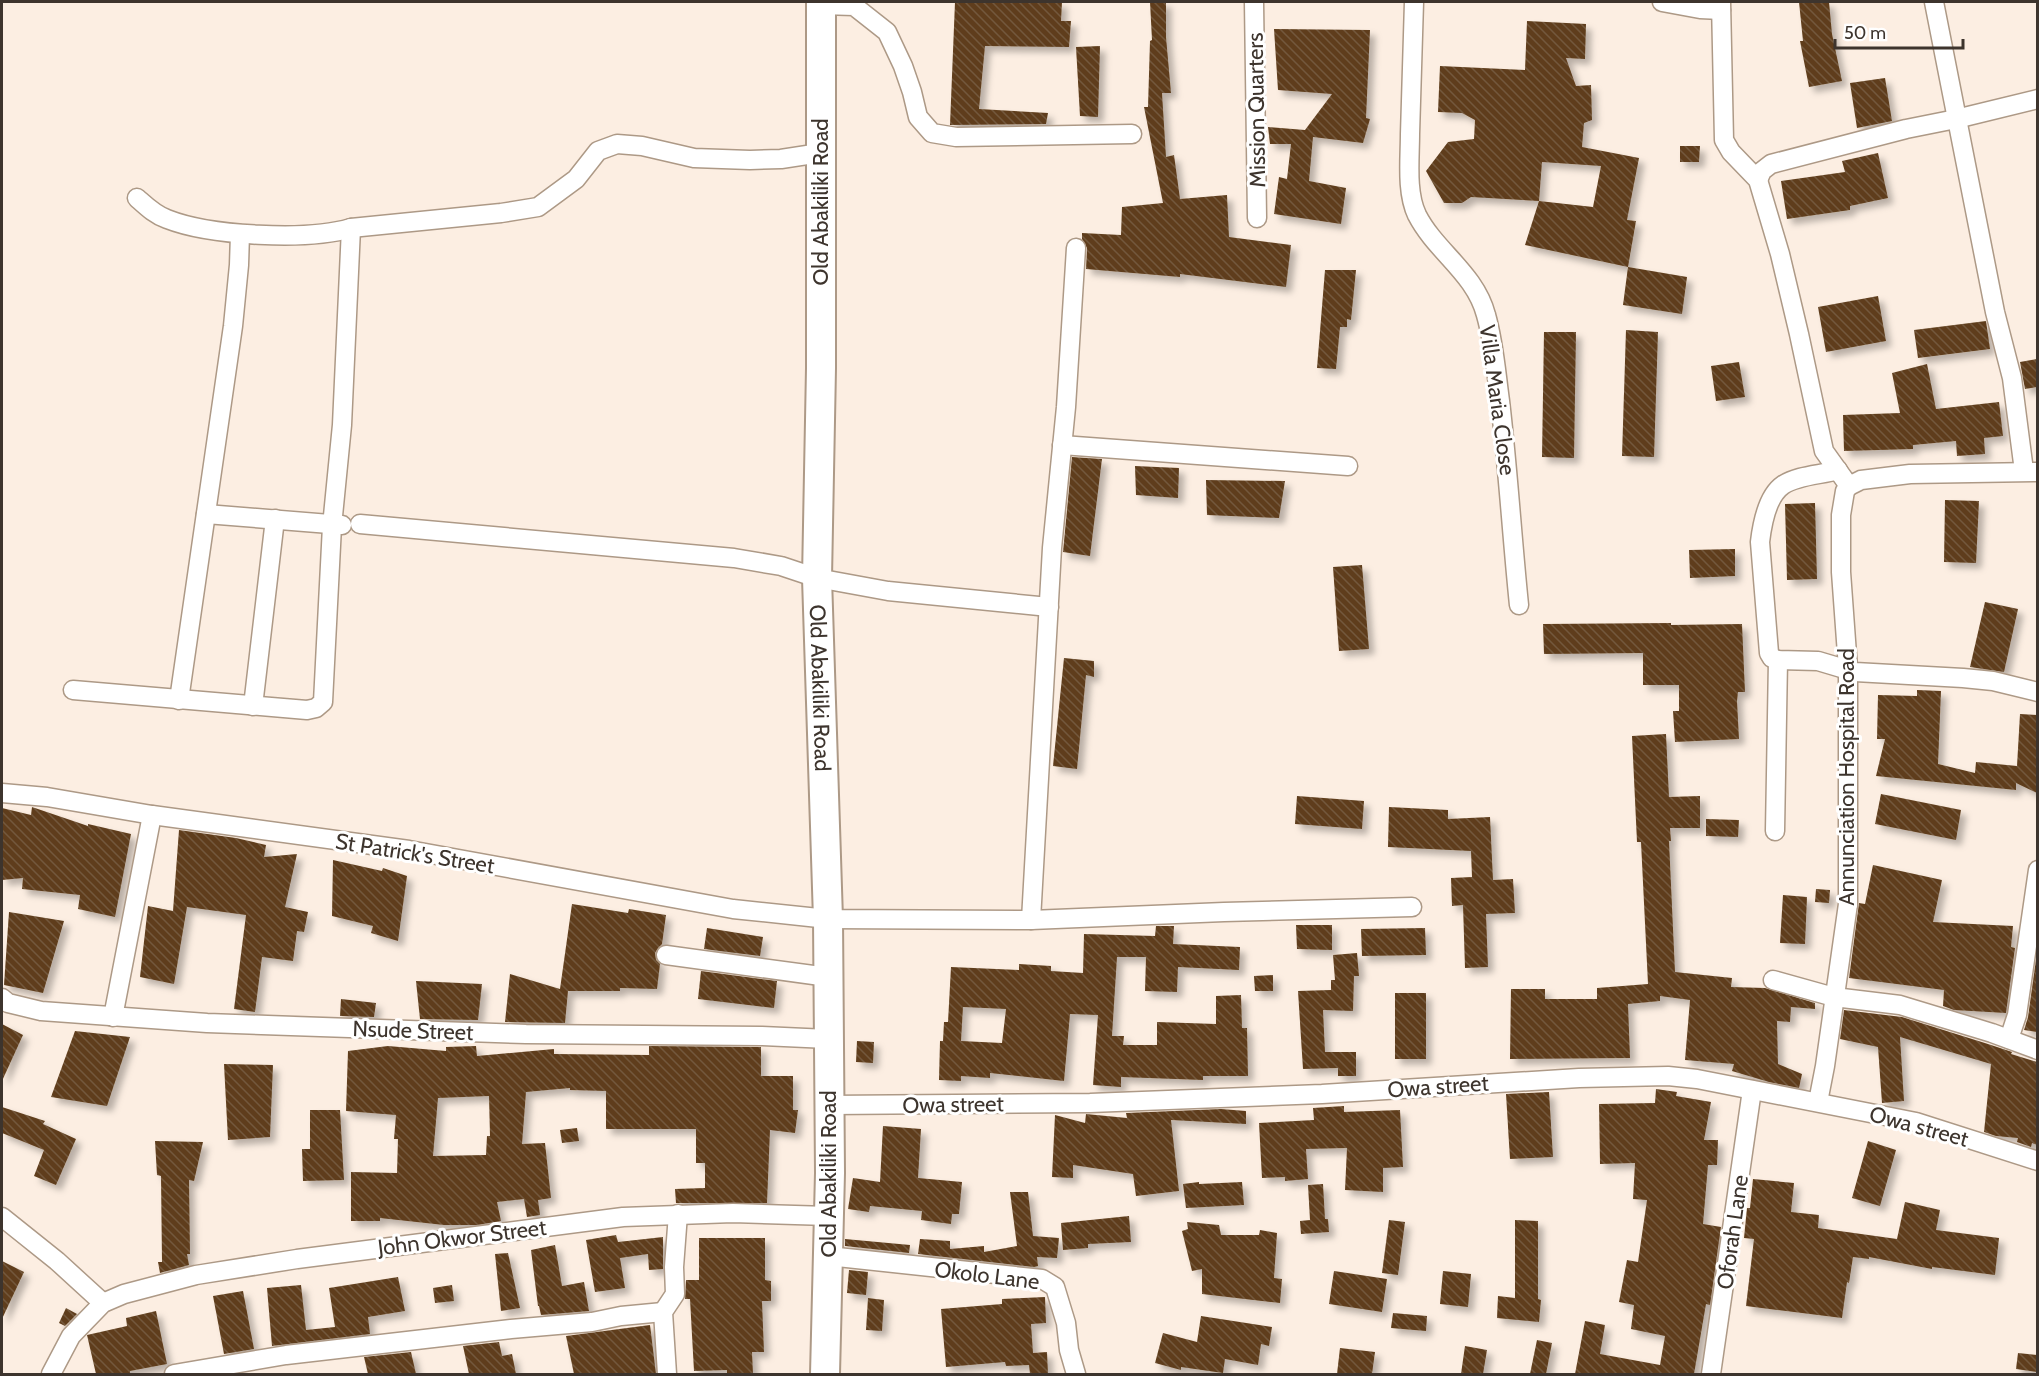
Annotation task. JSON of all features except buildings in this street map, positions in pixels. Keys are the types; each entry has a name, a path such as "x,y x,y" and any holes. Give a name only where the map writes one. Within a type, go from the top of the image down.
{"main road":[{"name":"Old Abakiliki Road","path":"820,3 821,368 818,579 828,919 830,1173 825,1374"}],"street":[{"name":"Mission Quarters","path":"1254,2 1257,218"},
{"name":"Villa Maria Close","path":"1414,2 1410,148 1412,202 1430,235 1466,274 1486,314 1496,367 1504,433 1519,605"},
{"path":"1662,2 1700,9 1721,6 1724,140 1731,152 1758,180 1780,254 1819,435 1824,451 1849,486 1861,480 1910,474 2030,472 2012,378 1995,312 1934,2"},
{"path":"820,3 854,6 887,32 903,66 918,117 932,133 956,137 1132,134"},
{"path":"1758,180 1762,171 1771,164 1906,129 2037,99"},
{"path":"137,198 150,210 166,219 198,228 240,234 314,235 351,228 501,213 538,207 576,179 598,151 617,144 642,146 694,158 760,159 820,153"},
{"path":"72,690 307,710 316,708 323,702 344,525 342,425 351,228"},
{"path":"179,700 233,326 240,234"},
{"path":"1031,920 1049,607 1076,248"},
{"path":"1062,445 1348,466"},
{"path":"1838,471 1800,478 1784,485 1772,499 1762,527 1760,542 1769,654 1772,658 1818,660 1855,672 1994,681 2037,692"},
{"name":"Annunciation Hospital Road","path":"1818,1102 1848,904 1848,668 1841,572 1841,516 1843,499 1849,486"},
{"path":"206,514 734,558 781,566 818,579 888,591 1049,607"},
{"path":"253,706 274,519"},
{"path":"1775,831 1778,660"},
{"name":"St Patrick's Street","path":"2,793 47,797 152,815 409,850 733,909 828,919 1031,920 1412,907"},
{"path":"113,1017 152,815"},
{"path":"2009,1039 2017,1015 2037,870"},
{"path":"666,955 828,977"},
{"path":"1773,980 1834,997 1900,1005 2037,1050"},
{"name":"Nsude Street","path":"2,998 8,1003 41,1011 207,1023 526,1034 762,1036 828,1039"},
{"name":"Owa street","path":"829,1105 1090,1103 1322,1094 1499,1082 1668,1076 1697,1079 1916,1122 2037,1161"},
{"name":"Oforah Lane","path":"1711,1374 1752,1090"},
{"name":"John Okwor Street","path":"51,1374 71,1336 103,1303 124,1294 196,1275 622,1217 733,1213 828,1216"},
{"path":"667,1374 663,1312 675,1294 674,1267 678,1214"},
{"path":"2,1217 57,1261 103,1303"},
{"name":"Okolo Lane","path":"828,1256 1042,1279 1049,1282 1055,1287 1064,1315 1069,1350 1076,1374"},
{"path":"174,1374 286,1355 592,1322 621,1316 663,1312"}]}
